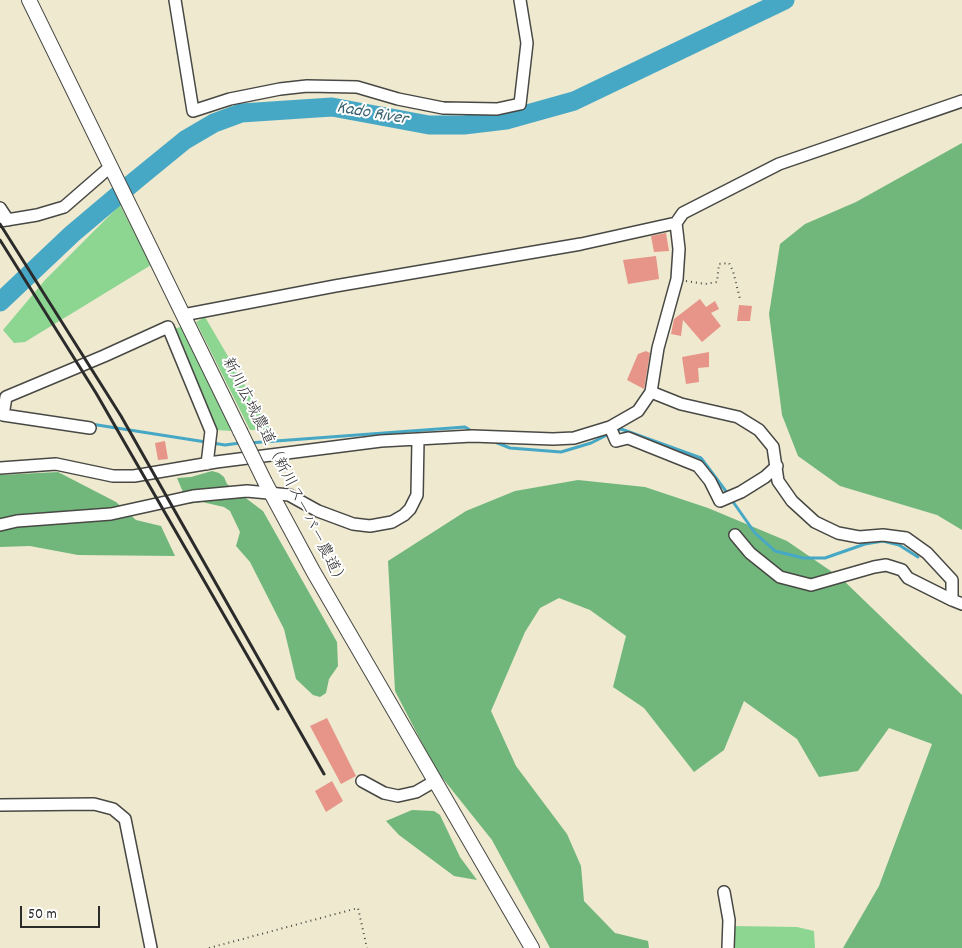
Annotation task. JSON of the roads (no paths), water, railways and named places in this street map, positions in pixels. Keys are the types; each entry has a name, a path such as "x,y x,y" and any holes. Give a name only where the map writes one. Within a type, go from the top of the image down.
{"street":[{"name":"新川広域農道（新川スーパー農道）","path":"28,0 133,210 268,488 313,571 532,948"},
{"path":"175,0 193,111 230,99 280,89 307,86 357,87 398,99 443,108 496,109 520,104 527,42 520,0"},
{"path":"0,468 56,464 112,476 134,476 207,464 381,442 472,436 574,438 611,427 638,411 651,392 658,348 677,279 679,249 676,223 683,213 779,164 962,101"},
{"path":"0,208 4,220 37,215 64,206 112,170"},
{"path":"183,315 335,286 581,244 676,223"},
{"path":"90,428 3,415 6,397 168,327 211,431 207,464"},
{"path":"651,392 681,404 738,417 759,430 773,447 778,481 792,501 815,522 838,533 859,537 884,535 906,538 927,554 952,580 957,602"},
{"path":"611,427 616,440 628,438 698,466 710,481 720,501 765,477 777,466"},
{"path":"0,525 17,521 110,514 193,496 268,488 289,495 318,510 353,524 370,526 392,522 410,509 416,495 418,440"},
{"path":"735,535 750,553 780,577 811,585 886,565 902,570 908,578 957,602"},
{"path":"362,781 384,793 398,796 416,792 435,781"},
{"path":"0,805 94,804 112,809 125,819 151,948"},
{"path":"724,892 729,920 728,948"}],"waterway":[{"name":"Kado River","path":"0,302 72,234 136,180 185,140 214,123 241,113 332,107 429,125 464,125 506,120 574,101 785,0"},
{"path":"91,424 225,445 240,443"},
{"path":"249,443 465,427 473,432"},
{"path":"615,432 621,429 701,458 728,494"},
{"path":"495,442 510,448 561,452 591,443 609,434"},
{"path":"731,499 755,533 775,551 803,558 825,558 865,544 883,541 899,545 918,557"}],"railway":[{"path":"0,224 121,416 324,774"},
{"path":"0,240 96,393 278,709"}]}
